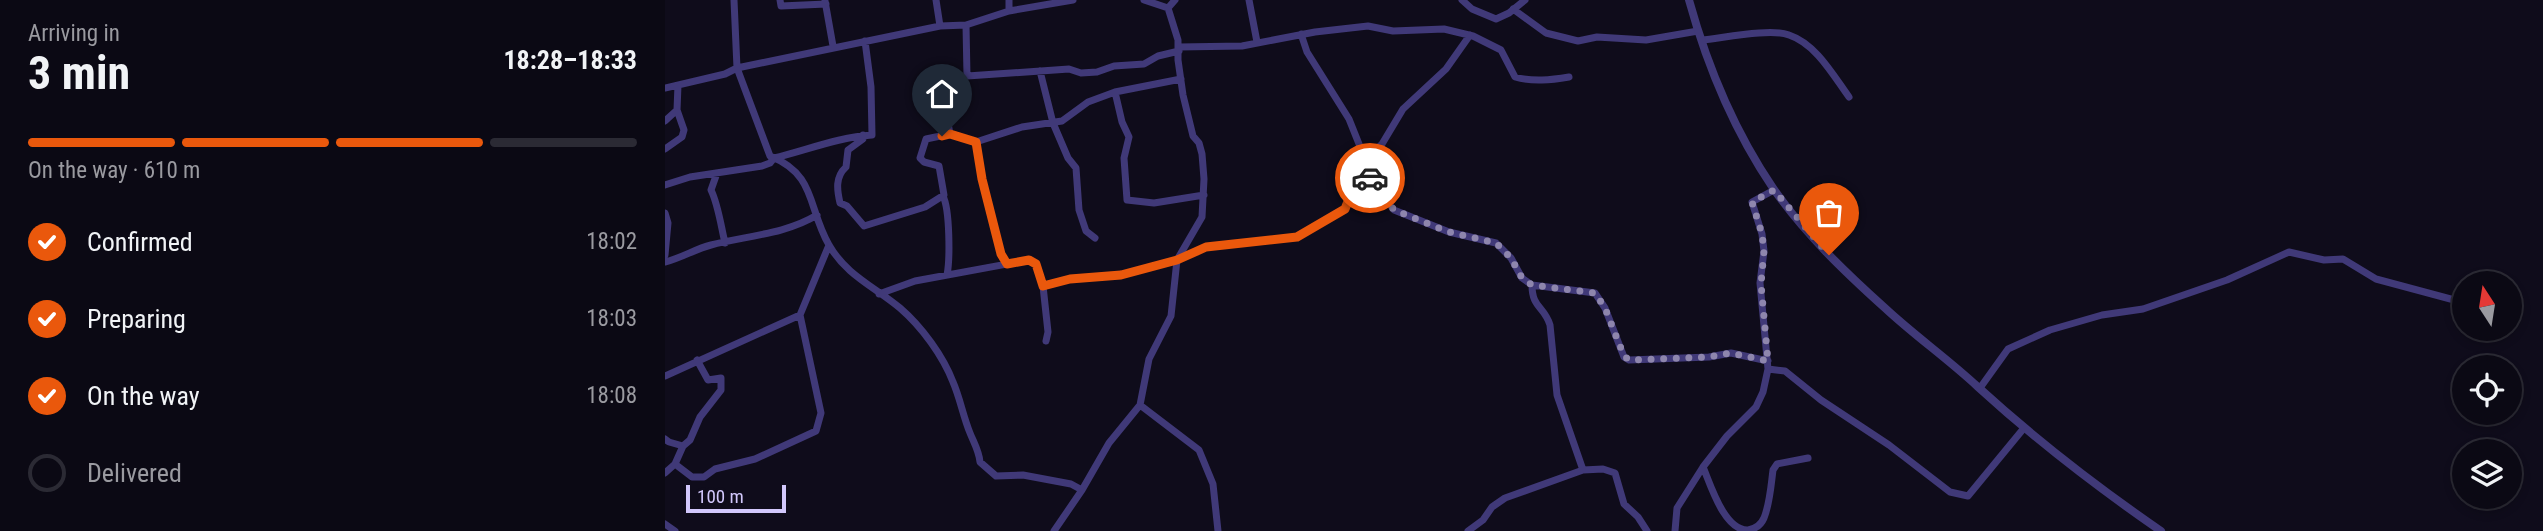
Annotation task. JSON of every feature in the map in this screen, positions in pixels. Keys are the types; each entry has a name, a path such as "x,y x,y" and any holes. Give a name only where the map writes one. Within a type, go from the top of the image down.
{"street":[{"path":"734,0 737,68 770,156 795,169 804,181 829,244 850,273 901,309 933,346 953,380 967,418 968,430 979,451 980,462 996,476 1023,475 1071,484 1082,490"},
{"path":"780,0 781,6 825,2 833,46"},
{"path":"936,0 940,26"},
{"path":"1009,0 1009,10"},
{"path":"665,88 833,46 940,26 966,25 1009,10 1073,0"},
{"path":"1144,0 1168,8"},
{"path":"1168,8 1175,0"},
{"path":"1249,0 1257,42"},
{"path":"1462,0 1472,9 1496,19 1525,0"},
{"path":"1689,0 1698,31 1736,124 1774,190 1829,255 1887,310 2024,428 2161,531"},
{"path":"1053,531 1082,490 1109,443 1140,405 1149,359 1171,316 1177,260 1202,218 1202,154 1199,143 1193,136 1181,79 1179,49 1168,8"},
{"path":"1514,9 1546,33 1578,41 1597,37 1646,40 1698,31"},
{"path":"966,25 967,76"},
{"path":"950,134 941,86 947,80 967,76 1069,69 1081,73 1097,72 1114,66 1144,64 1179,49 1242,46 1301,34 1368,26 1393,32 1444,29 1471,35 1501,50 1515,77 1530,77 1547,82 1569,77"},
{"path":"1702,40 1771,32 1789,35 1818,56 1849,97"},
{"path":"1301,34 1307,52 1349,119 1364,160 1365,172 1394,210 1449,232 1496,243 1511,258 1522,278 1532,285 1595,293 1605,308 1624,356 1629,360 1709,357 1731,353 1785,371 1950,492 1968,496 2024,428"},
{"path":"1043,286 1070,279 1121,275 1177,260 1206,247 1297,237 1345,209 1349,199 1346,180 1364,160 1383,145 1403,109 1446,69 1471,35"},
{"path":"665,185 690,177 762,166 774,158 823,146 832,141 872,135 871,87 865,41"},
{"path":"1040,71 1052,123 1068,158 1076,168 1079,210 1086,231 1095,239"},
{"path":"947,275 950,264 946,208 939,166 924,162 920,158 926,139 950,134 976,142 1022,127 1052,123 1070,116 1088,102 1115,92 1181,79"},
{"path":"665,149 682,137 684,130 677,110 678,85"},
{"path":"1115,92 1122,122 1129,136 1124,158 1127,200 1154,203 1204,195"},
{"path":"665,121 677,110"},
{"path":"863,135 863,139 848,150 846,167 841,172 837,189 841,203 865,226 925,207 943,196"},
{"path":"976,142 1001,254 1007,264"},
{"path":"717,173 711,190 725,243"},
{"path":"1675,531 1677,508 1703,467 1727,436 1756,407 1763,392 1768,365 1761,284 1764,251 1762,234 1752,202 1774,190"},
{"path":"665,213 668,223 665,255"},
{"path":"665,262 688,256 697,249 782,229 817,215"},
{"path":"675,464 692,477 705,477 715,469 755,459 816,431 821,421 821,413 800,315 829,244"},
{"path":"1980,388 2008,349 2050,330 2102,315 2143,309 2227,280 2289,252 2324,260 2343,259 2376,279 2452,300"},
{"path":"879,294 915,281 1029,260 1036,264 1043,286 1048,332 1046,341"},
{"path":"1532,285 1532,299 1548,317 1557,395 1583,470"},
{"path":"665,376 800,315"},
{"path":"665,472 675,464 700,417 722,390 721,378 708,380 697,360"},
{"path":"1140,405 1199,450 1213,484 1218,531"},
{"path":"665,439 683,446"},
{"path":"1703,467 1719,507 1741,530 1748,530 1756,528 1763,520 1768,507 1773,470 1777,464 1808,458"},
{"path":"1468,531 1505,498 1583,470 1603,469 1615,473 1624,504 1638,517 1647,531"},
{"path":"665,524 675,531"}],"way so far":[{"path":"1370,178 1394,210 1449,232 1496,243 1511,258 1522,278 1532,285 1595,293 1605,308 1624,356 1629,360 1709,357 1731,353 1768,361 1761,284 1764,251 1762,234 1752,202 1763,195 1774,190 1829,255"}],"route":[{"path":"942,136 950,134 976,142 982,179 1001,254 1007,264 1029,260 1036,264 1043,286 1097,275 1121,275 1177,260 1206,247 1297,237 1345,209 1349,199 1346,180 1363,161 1365,172 1370,178"}]}
